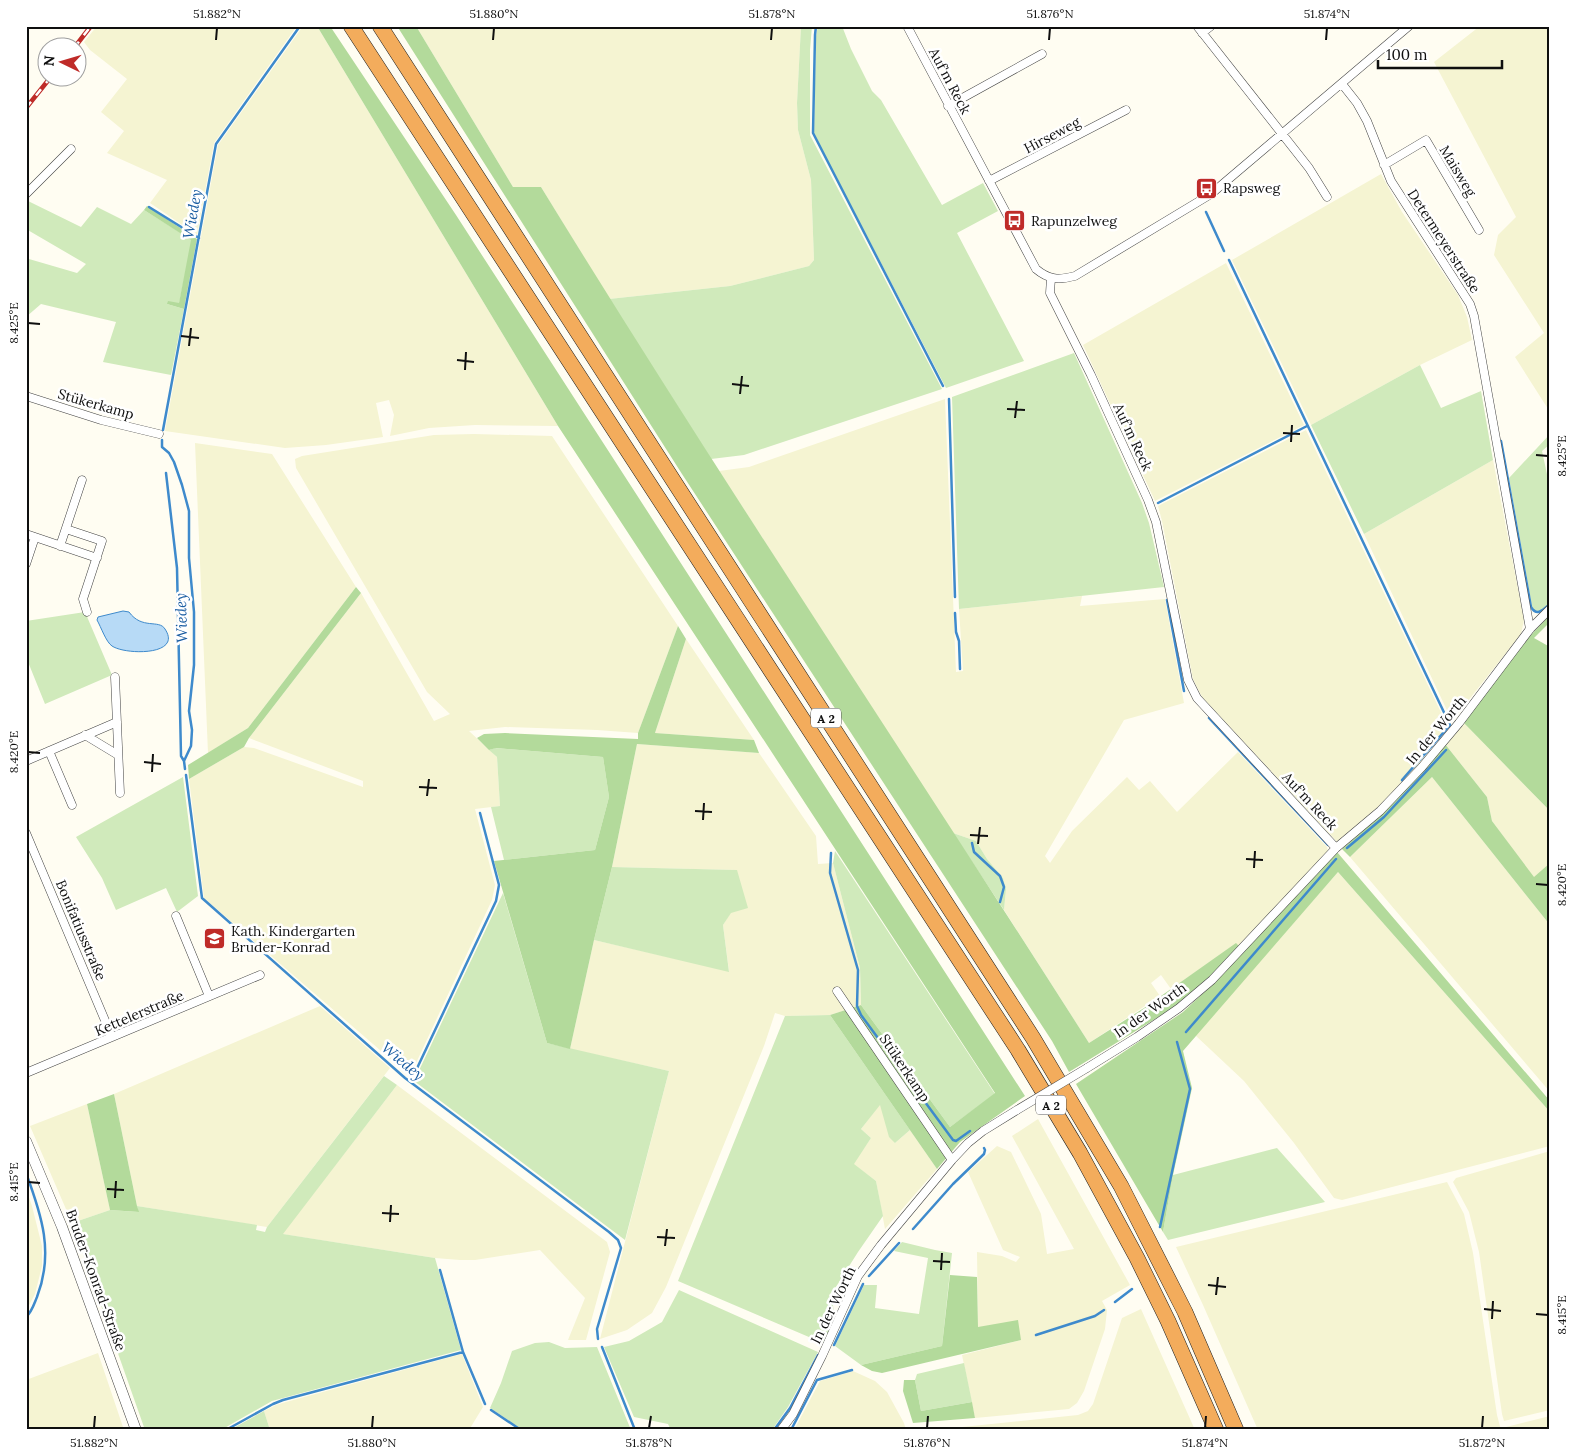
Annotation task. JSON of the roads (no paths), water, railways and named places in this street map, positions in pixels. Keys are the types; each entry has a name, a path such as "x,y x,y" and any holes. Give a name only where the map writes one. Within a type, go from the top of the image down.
{"highway":[{"name":"A 2","path":"351,26 1018,1050 1085,1162 1137,1258 1168,1321 1216,1430"},
{"name":"A 2","path":"380,26 1033,1038 1121,1186 1185,1312 1236,1430"}],"street":[{"name":"Auf'm Reck","path":"907,26 1036,269 1042,275 1050,278 1050,293 1095,384 1148,500 1156,522 1188,680 1197,698 1336,848"},
{"path":"1211,26 1200,29 1309,168 1326,197"},
{"path":"1050,278 1060,279 1075,276 1211,194 1342,84 1400,29 1409,26"},
{"path":"948,106 1042,54"},
{"name":"Determeyerstraße","path":"1342,84 1357,103 1367,121 1392,181 1470,304 1474,316 1530,629"},
{"name":"Hirseweg","path":"989,181 1126,110"},
{"name":"Maisweg","path":"1384,165 1426,140 1479,230"},
{"path":"26,194 71,149"},
{"name":"Stükerkamp","path":"26,396 101,420 159,434"},
{"path":"60,546 82,480"},
{"path":"66,529 102,541 82,599 87,612"},
{"path":"26,534 96,558"},
{"path":"26,564 35,537"},
{"name":"In der Worth","path":"782,1430 798,1405 858,1276 952,1160 983,1131 1137,1037 1179,1008 1212,980 1336,848 1380,811 1422,767 1459,723 1530,629 1550,609"},
{"path":"115,677 120,793"},
{"path":"26,761 117,722"},
{"path":"85,735 118,755"},
{"path":"49,751 72,805"},
{"name":"Bonifatiusstraße","path":"26,833 112,1037"},
{"path":"176,916 210,996"},
{"name":"Kettelerstraße","path":"26,1073 260,975"},
{"name":"Stükerkamp","path":"836,991 952,1160"},
{"name":"Bruder-Konrad-Straße","path":"26,1141 62,1227 136,1430"}],"water":[{"path":"123,611 129,612 139,621 162,626 168,638 166,644 160,649 139,652 112,646 97,620 98,617"}],"waterway":[{"name":"Wiedey","path":"163,430 216,144 300,26"},
{"path":"816,26 813,133 943,386"},
{"path":"149,207 199,238"},
{"path":"1206,212 1224,251"},
{"path":"1229,260 1450,725 1403,781"},
{"path":"949,399 955,597"},
{"path":"1158,503 1307,426"},
{"name":"Wiedey","path":"162,440 162,447 169,453 174,462 189,511 189,558 194,612 194,665 189,711 192,730 191,746 184,761 185,769"},
{"path":"1501,441 1531,607 1538,612 1550,604"},
{"path":"166,473 177,568 181,756 184,761"},
{"path":"1167,600 1184,691"},
{"path":"955,613 960,669"},
{"path":"1209,718 1328,845"},
{"path":"1347,848 1384,817 1446,750"},
{"name":"Wiedey","path":"186,775 202,898 405,1078 618,1240 621,1248 597,1329 598,1339"},
{"path":"411,1081 496,901 499,885 480,813"},
{"path":"972,843 974,852 1000,876 1004,887 1000,902"},
{"path":"831,853 830,873 858,970 857,1006 861,1015 953,1140 956,1141 970,1131"},
{"path":"1186,1032 1336,859"},
{"path":"1160,1227 1190,1089 1177,1042"},
{"path":"913,1229 953,1184 984,1154 984,1148"},
{"path":"26,1173 41,1220 45,1250 42,1281 33,1308 26,1317"},
{"path":"869,1276 899,1243"},
{"path":"440,1270 463,1352"},
{"path":"834,1345 863,1284"},
{"path":"1115,1302 1132,1289"},
{"path":"1036,1335 1095,1316 1104,1310"},
{"name":"Wiedey","path":"602,1347 635,1430"},
{"path":"226,1430 283,1400 463,1352 485,1404"},
{"path":"774,1430 790,1408 818,1355"},
{"path":"791,1430 817,1380 852,1370"},
{"path":"491,1410 521,1430"}],"railway":[{"path":"82,38 91,26"},
{"path":"26,108 42,88"}],"place":[{"name":"Rapsweg","path":"1207,188"},
{"name":"Rapunzelweg","path":"1015,221"},
{"name":"Kath. Kindergarten Bruder-Konrad","path":"215,939"}]}
